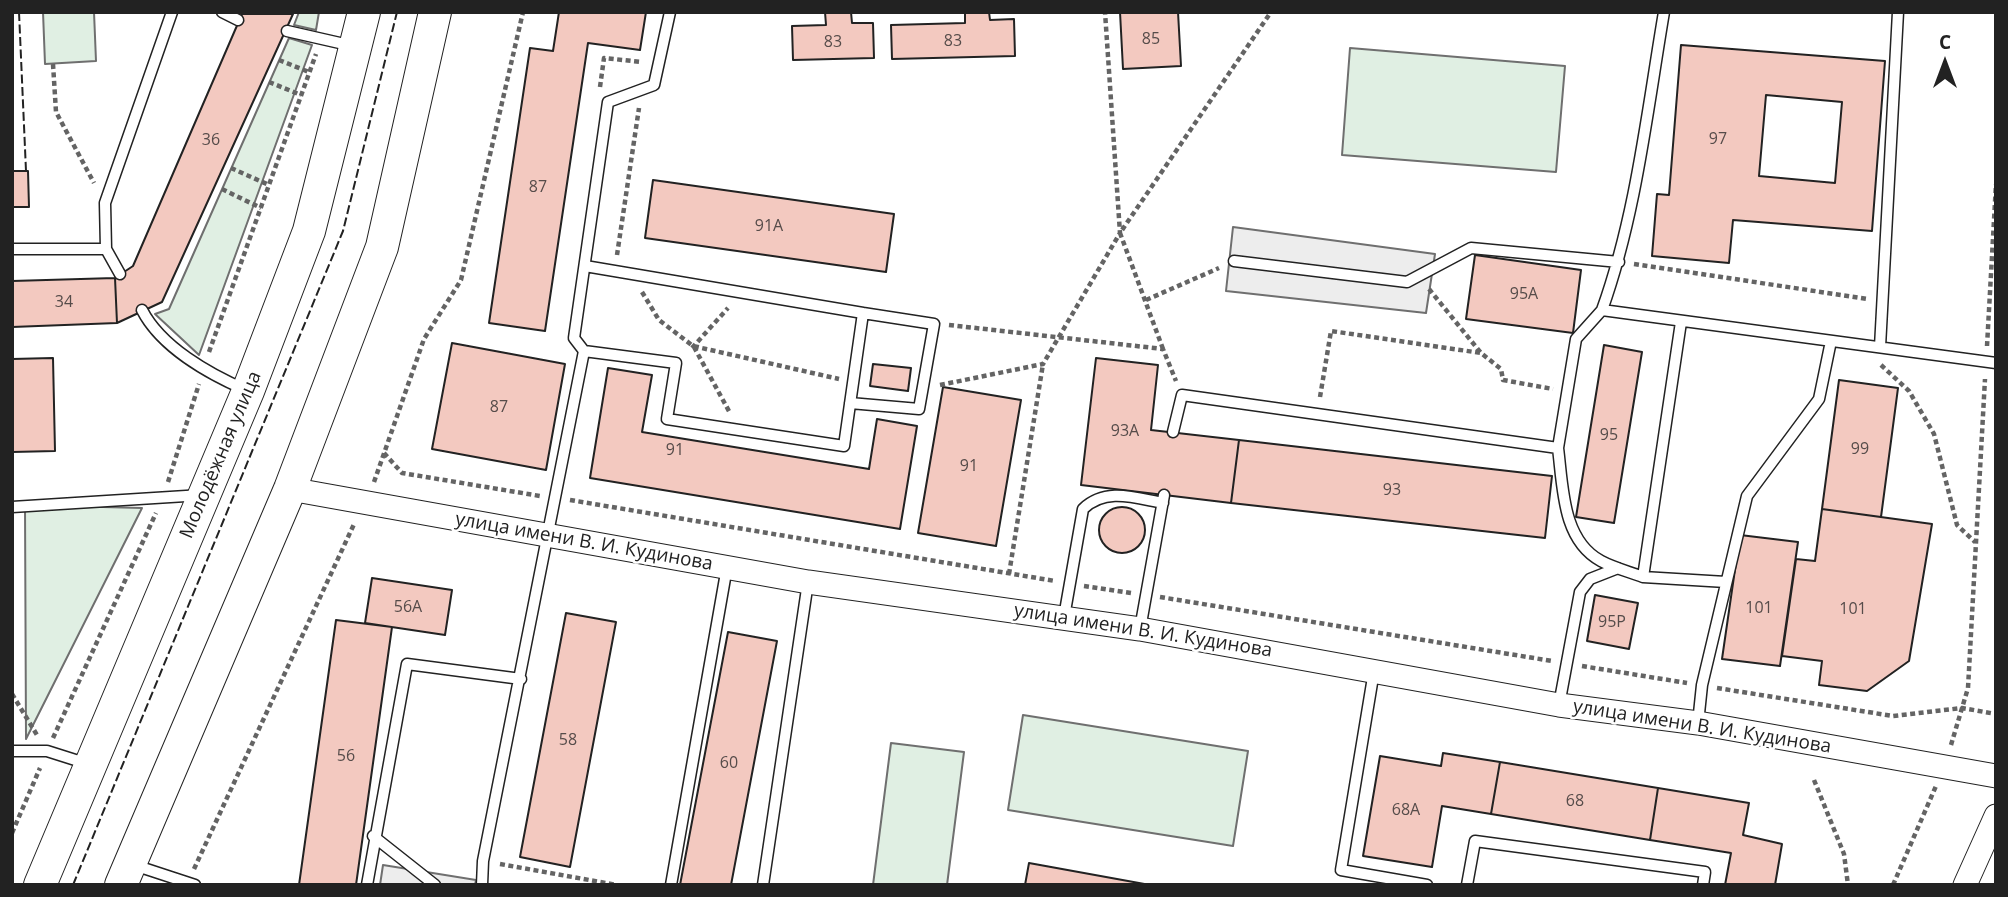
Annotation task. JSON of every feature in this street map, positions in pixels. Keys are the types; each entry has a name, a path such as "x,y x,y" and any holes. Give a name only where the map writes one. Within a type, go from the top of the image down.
{"main road":[{"name":"Молодёжная улица","path":"40,885 248,391 309,231 358,47 364,12"},
{"path":"125,874 290,489 382,247 435,12"}],"street":[{"name":"улица имени В. И. Кудинова","path":"290,489 807,582 1140,629 1559,705 1698,723 1944,769 1996,776"},
{"path":"1965,885 1996,816"}],"lane":[{"path":"120,274 106,249 105,203 172,12"},
{"path":"222,12 238,20"},
{"path":"670,12 653,85 608,102 574,338 584,351 676,363 667,419 844,446 863,313"},
{"path":"1664,12 1619,262 1602,310 1576,339 1558,448 1566,512 1576,538 1600,561 1643,576 1726,582"},
{"path":"1880,347 1898,12"},
{"path":"287,31 358,47"},
{"path":"1234,261 1407,282 1471,248 1619,262"},
{"path":"12,249 106,249"},
{"path":"585,266 934,324 919,409 850,403"},
{"path":"142,310 148,322 203,371 248,391"},
{"path":"1602,310 1991,362"},
{"path":"1643,576 1681,322"},
{"path":"1698,723 1702,685 1747,496 1819,399 1831,341"},
{"path":"482,885 483,861 584,351"},
{"path":"1173,432 1182,395 1558,448"},
{"path":"12,507 204,494"},
{"path":"1064,617 1083,509 1093,500 1109,494 1163,499 1140,629"},
{"path":"671,885 727,567"},
{"path":"1559,705 1580,592 1590,579 1618,568"},
{"path":"763,885 807,582"},
{"path":"367,885 373,836 407,664 521,679"},
{"path":"1374,670 1341,870 1427,885"},
{"path":"12,751 47,751 90,764"},
{"path":"373,836 435,885"},
{"path":"1468,885 1475,841 1705,872 1703,885"},
{"path":"125,874 191,883"}],"path":[{"path":"191,883 352,528 367,503 424,338 461,280 523,12"},
{"path":"1105,12 1120,233 1182,395"},
{"path":"1009,574 1042,364 1120,233 1271,12"},
{"path":"12,832 163,497 203,371 321,39"},
{"path":"279,60 309,72"},
{"path":"53,64 56,112 105,203"},
{"path":"270,82 301,95"},
{"path":"614,271 642,90"},
{"path":"231,168 269,185"},
{"path":"1893,885 1944,769 1968,688 1975,542 1991,362 1996,184"},
{"path":"222,189 261,208"},
{"path":"590,229 631,274 659,320 693,346 740,430"},
{"path":"1146,300 1234,261"},
{"path":"1619,262 1882,301"},
{"path":"1419,276 1481,353 1502,369 1503,380 1567,391"},
{"path":"676,363 741,293"},
{"path":"934,324 1163,349"},
{"path":"1317,414 1331,331 1481,353"},
{"path":"1860,345 1909,391 1934,434 1957,525 1975,542"},
{"path":"693,346 854,382"},
{"path":"922,388 1042,364"},
{"path":"384,453 402,473 1009,574 1893,716 1962,708 1996,715"},
{"path":"12,694 47,751"},
{"path":"1814,780 1844,853 1848,885"},
{"path":"483,861 617,885"}],"green space":[{"path":"43,12 94,12 96,61 45,64"},
{"path":"299,12 319,12 316,30 294,25"},
{"path":"289,38 312,45 199,355 155,314 169,309"},
{"path":"1350,48 1565,66 1556,172 1342,155"},
{"path":"25,505 142,508 26,739"},
{"path":"1023,715 1248,751 1233,846 1008,810"},
{"path":"891,743 964,752 947,885 873,885"}],"shaded area":[{"path":"1233,227 1435,254 1426,313 1226,291"},
{"path":"383,865 476,880 475,885 380,885"}],"building":[{"path":"293,12 293,14 242,14"},
{"path":"559,12 646,12 640,50 588,43 545,331 489,323 530,48 553,51"},
{"path":"825,12 851,12 852,23 873,23 874,58 793,60 792,26 826,25"},
{"path":"965,12 989,12 990,20 1014,19 1015,56 892,59 891,25 965,23"},
{"path":"1120,12 1178,12 1181,66 1123,69"},
{"path":"242,14 293,14 162,302 117,323 115,278 133,266"},
{"path":"1681,45 1885,61 1872,231 1733,220 1729,263 1652,256 1657,194 1669,195","holes":["1766,95 1842,102 1835,183 1759,176"]},
{"path":"12,171 28,171 29,207 12,207"},
{"path":"653,180 894,214 886,272 645,238"},
{"path":"1475,255 1581,270 1573,333 1466,319"},
{"path":"115,278 117,323 12,327 12,281"},
{"path":"452,343 565,364 546,470 432,449"},
{"path":"1604,345 1642,352 1614,523 1576,517"},
{"path":"53,358 55,451 12,452 12,359"},
{"path":"1096,358 1158,365 1151,430 1239,440 1231,503 1081,485"},
{"path":"873,364 911,368 908,391 870,386"},
{"path":"608,368 652,375 642,432 869,469 877,419 917,426 900,529 590,478"},
{"path":"1839,380 1898,388 1881,517 1822,509"},
{"path":"943,387 1021,400 996,546 918,533"},
{"path":"1239,440 1552,476 1545,538 1231,503"},
{"path":"1122,507 1138,514 1145,530 1138,546 1122,553 1106,546 1099,530 1106,514"},
{"path":"1822,509 1932,524 1909,661 1867,691 1819,685 1822,661 1782,656 1796,559 1815,561"},
{"path":"1740,535 1798,542 1780,666 1722,659"},
{"path":"372,578 452,590 445,635 365,623"},
{"path":"1595,595 1638,603 1629,649 1587,641"},
{"path":"566,613 616,622 570,867 520,857"},
{"path":"336,620 392,627 356,885 299,885"},
{"path":"728,632 777,641 731,885 680,885"},
{"path":"1443,753 1500,762 1491,814 1442,806 1432,867 1363,856 1380,756 1441,766"},
{"path":"1500,762 1658,788 1650,840 1491,814"},
{"path":"1658,788 1749,803 1743,835 1782,844 1775,885 1725,885 1731,853 1650,840"},
{"path":"1029,863 1150,885 1025,885"}],"fence":[{"path":"19,12 26,171"},
{"path":"73,885 343,231 397,12"}]}
